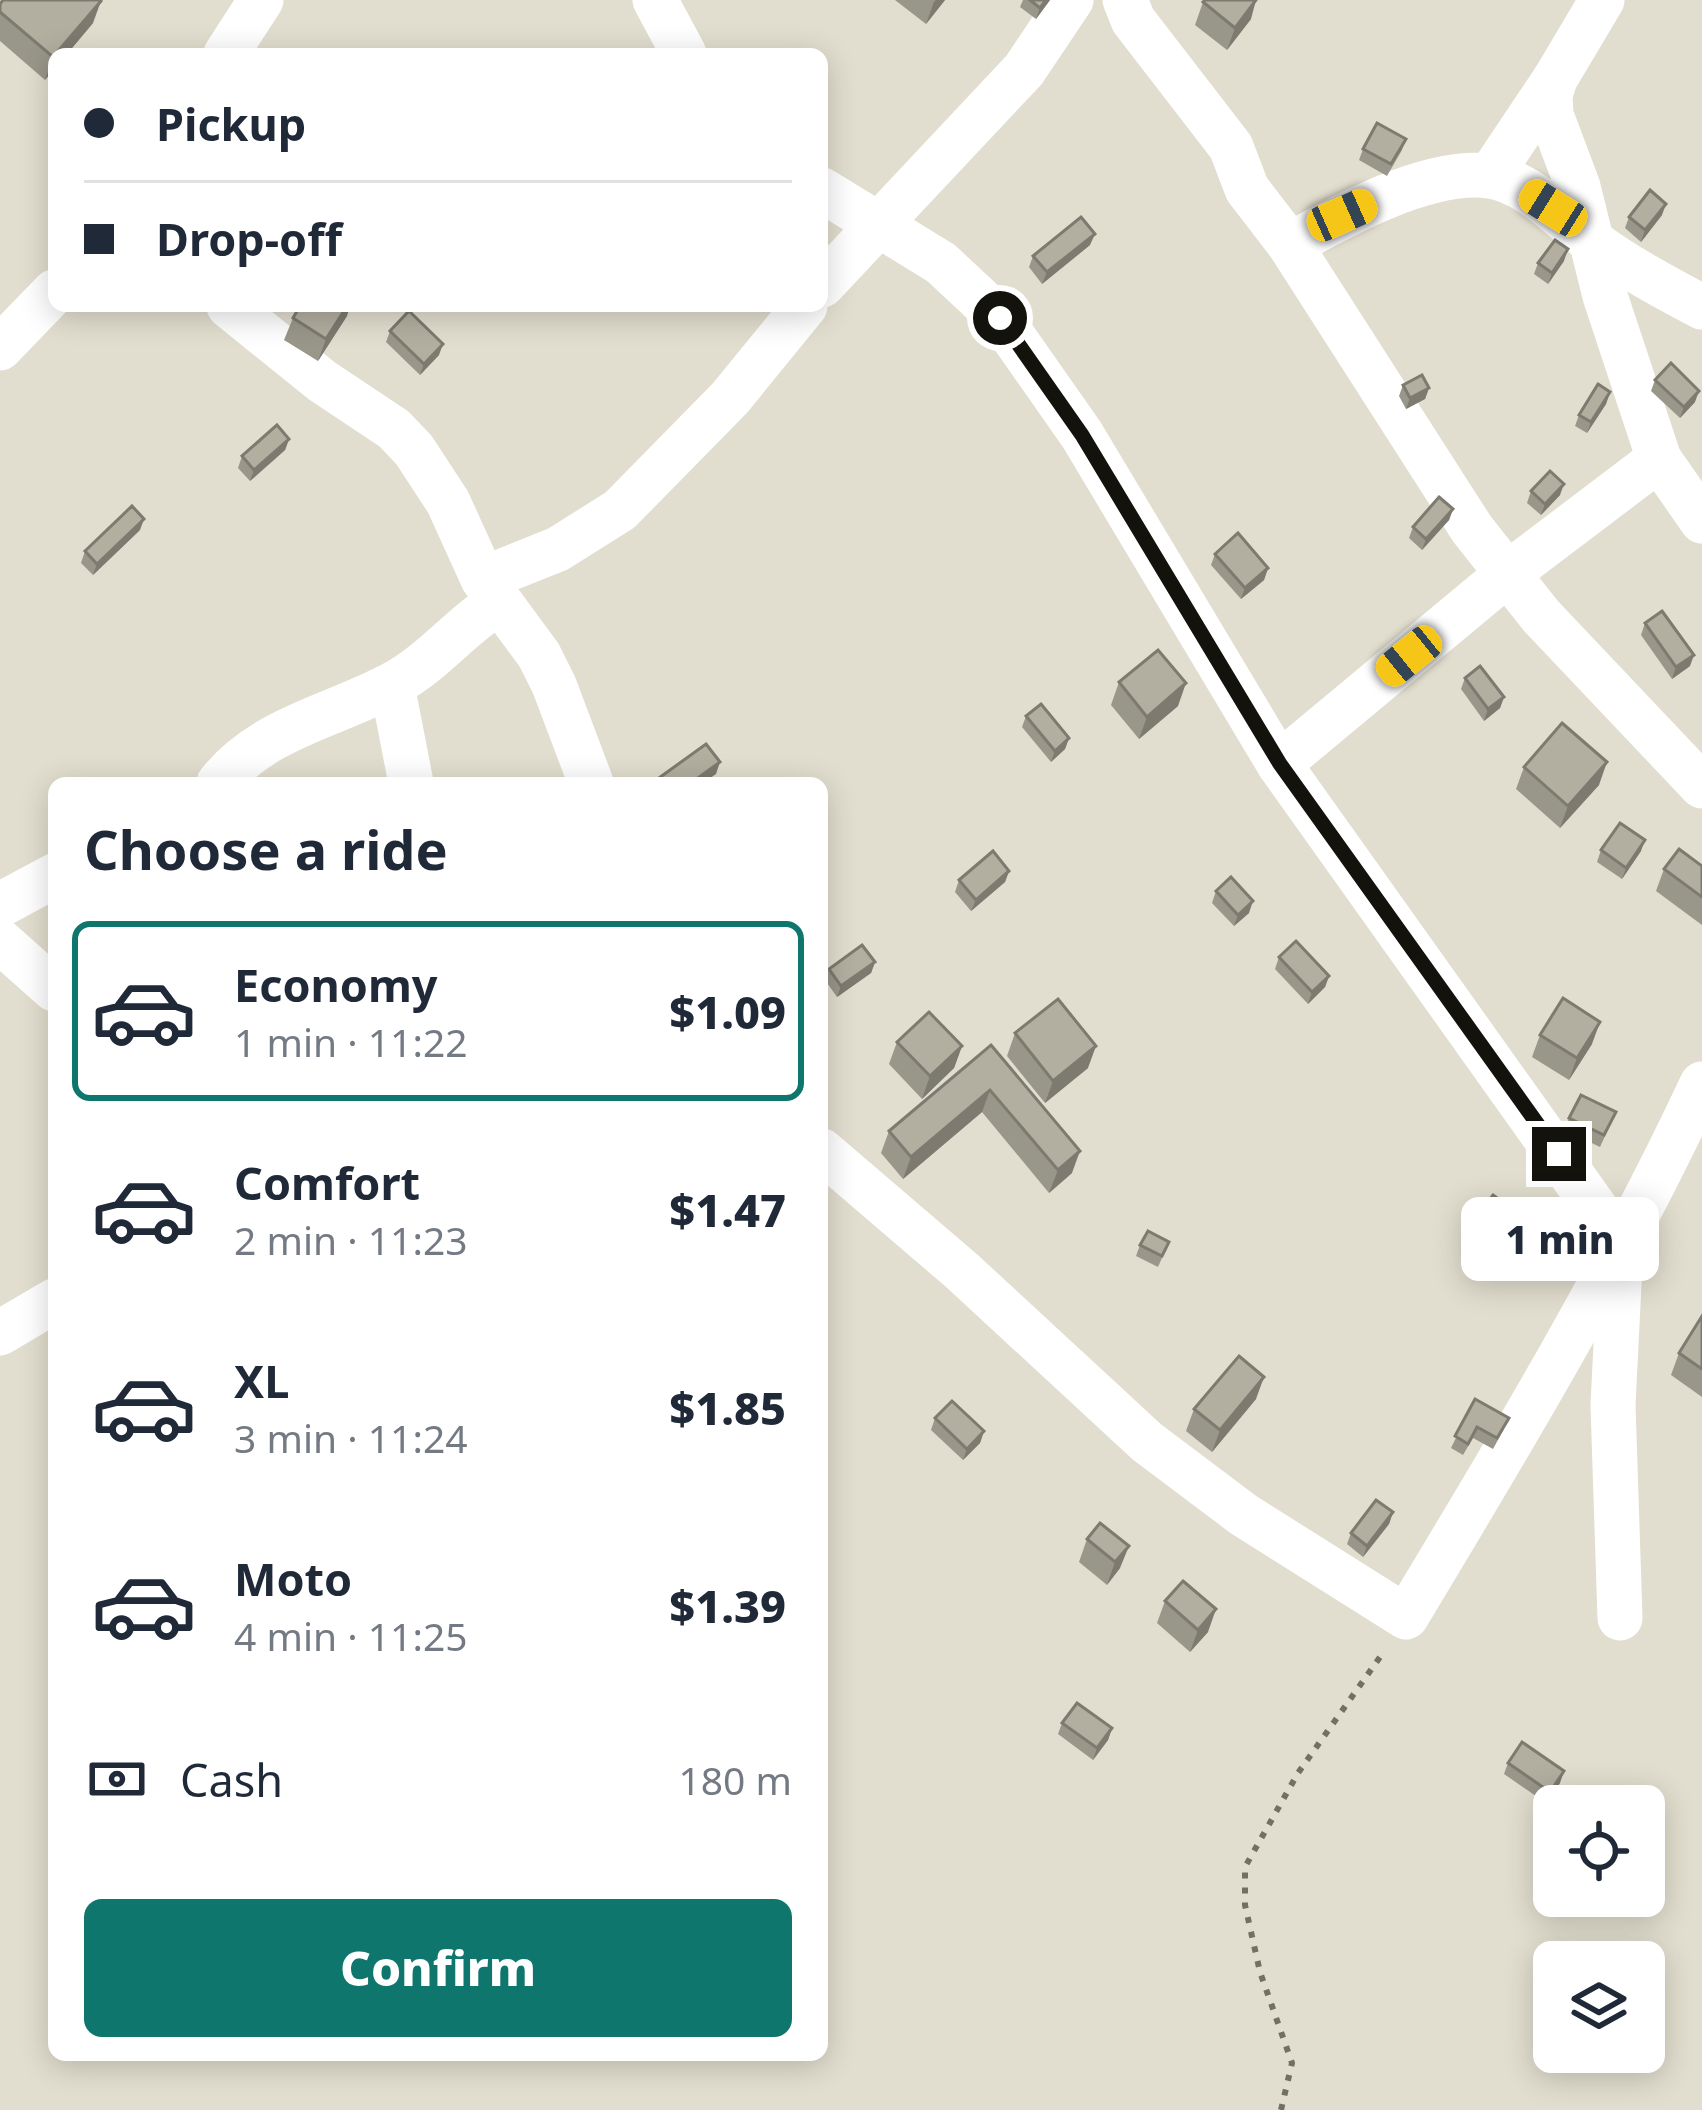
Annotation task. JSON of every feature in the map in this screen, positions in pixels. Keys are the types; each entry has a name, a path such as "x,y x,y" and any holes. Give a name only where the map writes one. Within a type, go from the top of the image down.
{"street":[{"path":"230,48 261,0"},
{"path":"656,0 681,48"},
{"path":"828,279 1024,70 1071,0"},
{"path":"1125,0 1133,20 1231,147 1247,189 1290,245 1472,530 1506,575 1702,786"},
{"path":"1490,176 1602,0"},
{"path":"1555,79 1551,115 1578,187 1590,240 1659,459 1702,520"},
{"path":"1290,245 1384,197 1450,177 1490,176 1514,184 1553,208 1590,240 1702,308"},
{"path":"828,194 941,263 1000,318 1082,435 1280,764 1621,1244 1613,1405 1620,1618"},
{"path":"0,348 48,298"},
{"path":"236,312 322,381 394,429 414,450 448,502 490,591 554,685 589,777"},
{"path":"225,777 255,747 392,686 490,591 620,510 730,398 800,312"},
{"path":"1280,764 1506,575 1659,459"},
{"path":"392,686 410,777"},
{"path":"0,905 48,879"},
{"path":"0,941 48,985"},
{"path":"828,1155 1147,1442 1244,1515 1406,1617 1542,1392 1702,1084"},
{"path":"0,1334 48,1305"}],"path":[{"path":"1281,2110 1292,2062 1260,1972 1245,1905 1245,1867 1298,1773 1406,1617"}],"building":[{"path":"3,0 101,1 61,48 48,48 48,53 0,12"},
{"path":"1205,0 1256,0 1235,28"},
{"path":"1377,123 1406,139 1391,164 1363,149"},
{"path":"1650,190 1666,204 1645,230 1629,217"},
{"path":"1081,217 1095,234 1047,272 1033,256"},
{"path":"1555,240 1568,249 1552,273 1538,263"},
{"path":"296,312 343,312 326,339 293,318"},
{"path":"410,312 443,344 424,364 390,331"},
{"path":"1671,363 1699,391 1684,407 1655,380"},
{"path":"1422,375 1429,388 1410,398 1403,385"},
{"path":"1598,384 1610,392 1591,422 1579,415"},
{"path":"277,425 289,439 254,470 242,456"},
{"path":"1550,471 1564,484 1545,504 1531,491"},
{"path":"1439,497 1453,509 1426,539 1413,527"},
{"path":"132,506 144,519 97,564 85,551"},
{"path":"1238,533 1268,568 1245,588 1215,554"},
{"path":"1662,611 1694,655 1676,667 1645,623"},
{"path":"1158,650 1186,683 1147,717 1119,682"},
{"path":"1480,666 1504,697 1488,709 1465,678"},
{"path":"1041,704 1069,738 1055,751 1026,716"},
{"path":"1562,723 1607,762 1568,806 1524,767"},
{"path":"706,744 720,762 699,777 660,777"},
{"path":"1620,823 1645,840 1626,868 1601,850"},
{"path":"1679,849 1702,866 1702,897 1664,869"},
{"path":"993,851 1009,871 976,900 959,880"},
{"path":"1231,877 1253,901 1238,915 1216,891"},
{"path":"1296,941 1329,976 1312,992 1279,957"},
{"path":"862,945 875,962 841,986 829,969"},
{"path":"1563,998 1600,1022 1577,1058 1540,1035"},
{"path":"1058,999 1096,1046 1053,1081 1015,1033"},
{"path":"929,1012 962,1046 930,1076 897,1042"},
{"path":"991,1045 1080,1151 1058,1170 990,1090 911,1157 889,1131"},
{"path":"1581,1095 1616,1112 1604,1135 1569,1118"},
{"path":"1493,1195 1521,1215 1498,1245 1471,1224"},
{"path":"1148,1231 1169,1242 1162,1256 1140,1245"},
{"path":"1702,1316 1702,1369 1679,1353"},
{"path":"1239,1356 1264,1377 1220,1430 1194,1409"},
{"path":"1475,1399 1509,1418 1497,1438 1477,1427 1468,1444 1455,1436"},
{"path":"952,1401 984,1431 967,1449 935,1418"},
{"path":"1376,1500 1393,1512 1367,1546 1351,1533"},
{"path":"1100,1523 1129,1546 1115,1562 1087,1539"},
{"path":"1183,1581 1216,1609 1198,1630 1165,1601"},
{"path":"1077,1703 1112,1728 1097,1748 1062,1723"},
{"path":"1522,1742 1564,1771 1555,1785 1540,1785 1508,1763"}],"route":[{"path":"1000,318 1082,435 1280,764 1559,1154"}]}
